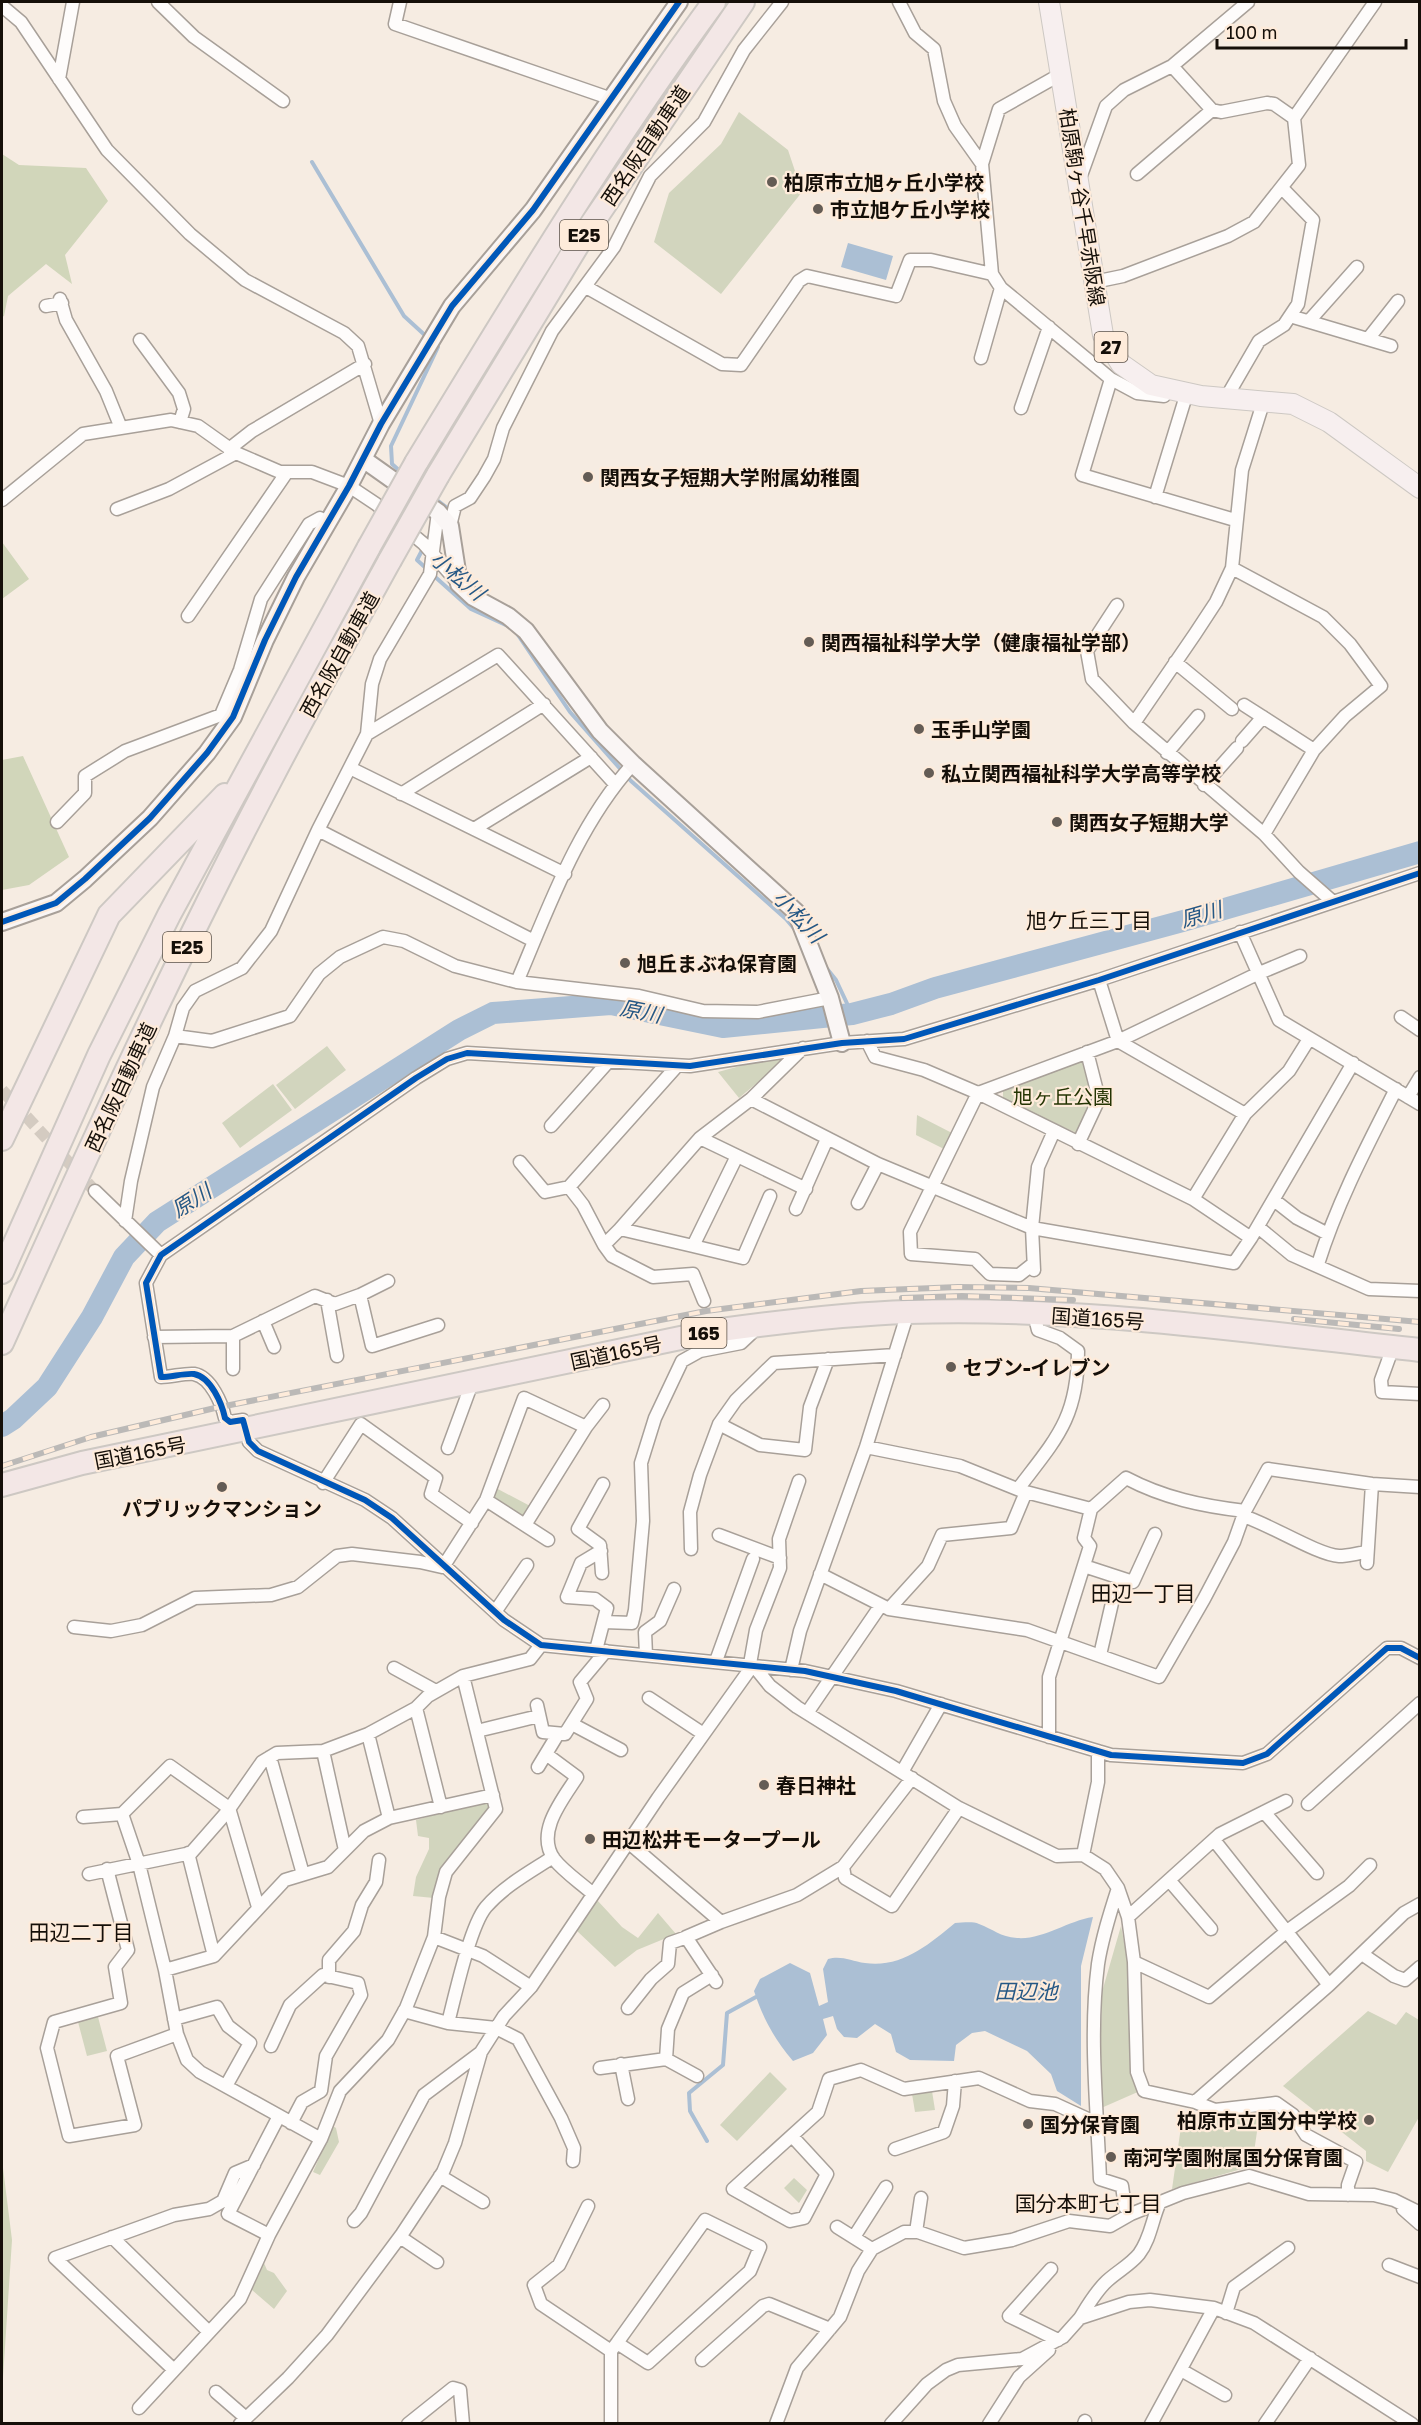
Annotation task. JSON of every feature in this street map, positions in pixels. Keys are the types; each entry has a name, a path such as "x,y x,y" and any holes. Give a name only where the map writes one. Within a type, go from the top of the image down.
{"highway":[{"name":"西名阪自動車道","path":"2,1272 99,1055 244,776 416,463 517,298 714,2"},
{"name":"西名阪自動車道","path":"2,1343 64,1205 205,910 273,775 390,560 438,475 580,241 743,2"},
{"path":"2,1139 109,915 244,776"},
{"name":"国道165号","path":"2,1485 82,1463 714,1331 810,1318 908,1312 1111,1317 1419,1350"}],"main road":[{"name":"柏原駒ヶ谷千早赤阪線","path":"1049,2 1103,335 1121,364 1151,386 1193,398 1264,400 1293,404 1329,422 1419,488"}],"street":[{"path":"59,79 73,2"},
{"path":"158,2 194,37 283,101"},
{"path":"400,2 395,24 609,98"},
{"path":"2,922 56,903 150,818 207,753 233,717 296,577 349,486 381,424 452,306 533,210 609,98 679,2"},
{"path":"459,584 450,526 455,506 470,498 494,459 503,428 552,332 614,247 650,176 704,122 744,50 782,2"},
{"path":"899,2 915,33 934,50 944,101 955,126 982,164"},
{"path":"1078,182 1106,106 1124,90 1172,66 1248,2"},
{"path":"1094,282 1123,276 1228,236 1254,222 1299,165 1294,118 1375,2"},
{"path":"2,6 21,22 107,150 190,234 245,280 345,333 358,346 381,424"},
{"path":"1172,66 1212,110 1221,112 1267,103 1274,104 1294,118"},
{"path":"1061,74 999,109 982,164 992,274 1001,288 1111,379 1137,393 1193,398 1155,497"},
{"path":"1137,174 1212,110"},
{"path":"1226,398 1259,341 1284,325 1298,304 1313,220 1281,188"},
{"path":"586,287 722,364 741,365 800,281 807,276 897,296 910,260 931,260 992,274"},
{"path":"1309,321 1357,267"},
{"path":"981,358 1001,288"},
{"path":"46,306 61,301 66,320 106,391 121,428"},
{"path":"1368,339 1398,301"},
{"path":"1290,316 1391,346"},
{"path":"1021,408 1049,327"},
{"path":"140,340 179,393 184,409 180,422"},
{"path":"117,509 169,489 233,451 252,431 365,364"},
{"path":"1111,379 1082,475 1235,520"},
{"path":"1134,723 1216,602 1232,568 1235,520 1242,470 1264,400"},
{"path":"2,500 83,434 171,420 198,426 233,451 280,472 312,472 349,486 376,504 432,554 474,597 508,616 526,631 600,731 633,764 796,912 831,1001 841,1038"},
{"path":"363,459 438,512 450,526"},
{"path":"188,615 287,472"},
{"path":"129,1226 131,1181 153,1087 175,1036 183,1008 195,991 242,968 271,932 318,830 367,734 372,684 381,659 430,574 438,512"},
{"path":"57,822 86,792 85,776 125,751 221,715 240,670 261,598 309,524 320,518 328,522"},
{"path":"1232,568 1323,617 1350,644 1381,686 1345,716 1314,750 1264,834"},
{"path":"1117,605 1087,651 1092,679 1134,723 1264,834 1299,872 1327,897"},
{"path":"367,734 498,655 615,784"},
{"path":"1175,662 1238,707 1263,717 1314,750"},
{"path":"401,794 543,704"},
{"path":"1167,753 1198,716"},
{"path":"1204,785 1263,717"},
{"path":"474,829 591,757"},
{"path":"517,982 565,874 573,850 615,784 633,764"},
{"path":"350,768 565,874"},
{"path":"318,830 534,941"},
{"path":"1419,873 1377,889 1327,897 1240,932 1099,980 904,1039 867,1041 841,1038 803,1048 690,1066 467,1053 447,1059 157,1252 146,1283 161,1377 194,1374 207,1381 223,1407 225,1418 230,1422 243,1420 249,1442 258,1451 323,1483 365,1500 393,1518 443,1567 495,1612 541,1645 792,1670 832,1677 941,1704 1111,1755 1243,1763 1267,1754 1387,1648 1401,1648 1419,1658"},
{"path":"1240,932 1279,1020 1419,1104"},
{"path":"175,1036 212,1041 290,1016 319,974 340,957 383,937 404,941 455,966 517,982 639,996 703,1011 758,1012 831,1001"},
{"path":"1054,1131 1038,1167 1032,1228 1033,1267 1020,1275 990,1274 975,1258 911,1254 910,1232 978,1093 1118,1041 1257,974 1300,956"},
{"path":"1099,980 1118,1041 1245,1114"},
{"path":"1401,1017 1419,1030"},
{"path":"1192,1199 1245,1114 1289,1071 1309,1039"},
{"path":"867,1041 875,1057 924,1070 978,1093 1192,1199 1292,1255 1318,1264 1369,1289 1419,1291"},
{"path":"604,1245 700,1138 751,1099 803,1048"},
{"path":"1078,1144 1099,1099 1087,1052"},
{"path":"551,1126 608,1062"},
{"path":"751,1099 878,1164 1032,1228 1234,1263 1274,1200 1353,1063"},
{"path":"520,1162 545,1192 569,1187 677,1066"},
{"path":"1408,1097 1419,1077"},
{"path":"1318,1264 1328,1234 1361,1156 1396,1089"},
{"path":"700,1138 806,1189"},
{"path":"796,1209 827,1139"},
{"path":"693,1246 737,1156"},
{"path":"858,1203 878,1164"},
{"path":"569,1187 583,1205 612,1256 653,1277 693,1274 704,1301"},
{"path":"95,1191 157,1252"},
{"path":"620,1229 742,1258 770,1196"},
{"path":"1274,1200 1297,1218 1328,1234"},
{"path":"154,1337 233,1336 315,1296 335,1304 388,1281"},
{"path":"360,1295 372,1346 438,1325"},
{"path":"327,1300 337,1356"},
{"path":"792,1670 800,1631 866,1447 908,1312"},
{"path":"807,1713 885,1607 928,1566 942,1535 1011,1528 1022,1491 1063,1428 1078,1383 1078,1351 1060,1338 1038,1330 1034,1314"},
{"path":"263,1321 274,1347"},
{"path":"604,1622 632,1623 643,1521 640,1463 655,1418 682,1361 700,1351 741,1343 754,1334 759,1325"},
{"path":"233,1336 233,1369"},
{"path":"1393,1347 1381,1380 1382,1392 1419,1394"},
{"path":"690,1549 690,1512 700,1475 719,1424 736,1400 774,1363 895,1355"},
{"path":"719,1424 760,1445 805,1450 810,1407 828,1359"},
{"path":"448,1448 472,1383"},
{"path":"443,1567 486,1500 524,1398 586,1427"},
{"path":"525,1525 586,1427 603,1405"},
{"path":"323,1483 361,1424 436,1478 431,1494 472,1523"},
{"path":"866,1447 960,1466 1022,1491 1091,1509"},
{"path":"820,1574 885,1607 1027,1630 1159,1677 1229,1552 1244,1514 1268,1469 1372,1484 1419,1487"},
{"path":"1049,1737 1048,1677 1062,1641 1090,1546 1084,1538 1091,1509 1126,1478 1154,1493 1244,1514 1324,1553 1367,1557 1372,1484"},
{"path":"216,2392 243,2421 288,2378 327,2335 400,2237 440,2176 455,2143 480,2053 496,2028 531,1987 702,1733 751,1665 756,1630 780,1568 778,1539 799,1481"},
{"path":"602,1573 600,1545 578,1529 603,1484"},
{"path":"486,1500 548,1540"},
{"path":"1084,1566 1133,1582 1155,1534"},
{"path":"719,1535 780,1558"},
{"path":"477,1731 538,1710 543,1732 565,1734 572,1724 587,1699 580,1682 601,1651 608,1608 595,1599 567,1597 581,1563 601,1551"},
{"path":"74,1627 121,1629 142,1625 195,1598 271,1595 298,1587 337,1556 352,1554 443,1567"},
{"path":"716,1661 753,1559"},
{"path":"495,1612 527,1565"},
{"path":"1100,1655 1118,1577"},
{"path":"646,1655 645,1632 660,1621 674,1589"},
{"path":"89,1874 188,1853 229,1808 262,1762 270,1757 277,1753 323,1751 368,1734 416,1707 436,1691 463,1676 530,1659 541,1645"},
{"path":"751,1665 770,1686 807,1713 959,1808 1057,1856 1083,1855 1105,1869 1118,1888 1128,1917 1134,1962 1137,2072 1144,2091 1195,2102 1215,2110 1276,2103 1284,2107 1305,2135 1356,2162 1348,2185 1348,2195"},
{"path":"394,1668 436,1691"},
{"path":"139,2408 240,2299 269,2235 321,2139 339,2091 388,2040 404,2011 434,1937 439,1897 446,1872 496,1809 463,1676"},
{"path":"649,1698 702,1733"},
{"path":"1308,1804 1419,1703"},
{"path":"628,2008 651,1979 668,1964 670,1943 721,1922 797,1896 843,1867 907,1775 941,1704"},
{"path":"416,1707 441,1807"},
{"path":"572,1724 621,1750"},
{"path":"368,1734 389,1818"},
{"path":"538,1767 558,1734"},
{"path":"323,1751 345,1850"},
{"path":"1083,1855 1098,1782 1098,1751"},
{"path":"546,1754 577,1777 549,1823 549,1839 553,1857 593,1894"},
{"path":"270,1757 303,1874"},
{"path":"83,1817 122,1814 170,1766 229,1808 258,1907"},
{"path":"165,1970 214,1956 285,1880 328,1867 364,1831 389,1818 493,1795"},
{"path":"1128,1917 1220,1834 1286,1801"},
{"path":"843,1867 845,1878 892,1906 959,1808"},
{"path":"1264,1812 1317,1873"},
{"path":"122,1814 139,1864 165,1970 177,2034 187,2060 200,2072 321,2139"},
{"path":"1214,1840 1329,1985"},
{"path":"628,1842 721,1922"},
{"path":"188,1853 214,1956"},
{"path":"448,2023 468,1950 483,1910 498,1895 553,1857"},
{"path":"329,1977 329,1960 354,1931 362,1905 376,1881 380,1860"},
{"path":"1134,1962 1209,1997 1287,1931 1349,1886 1370,1865"},
{"path":"107,1869 129,1950 115,1967 121,2003 54,2022 47,2048 69,2136 135,2125 117,2056 177,2034"},
{"path":"1169,1880 1211,1929"},
{"path":"1118,1888 1107,1921 1098,1963 1095,2015 1097,2121 1100,2179 1122,2186 1125,2207 1131,2214"},
{"path":"1195,2102 1329,1985 1404,1913 1419,1904"},
{"path":"434,1937 483,1956 531,1987"},
{"path":"666,2059 668,2029 683,1993 714,1979 687,1937"},
{"path":"1362,1954 1394,1976 1405,1980 1419,1967"},
{"path":"271,2046 290,2005 323,1976 358,1983 361,1995 326,2056 321,2091 302,2102 291,2123"},
{"path":"174,2019 217,2007 228,2026 250,2043 226,2086"},
{"path":"404,2011 448,2023 496,2028 518,2039 546,2086 574,2148 573,2161"},
{"path":"354,2221 361,2213 424,2095 480,2053"},
{"path":"600,2068 666,2059 697,2076"},
{"path":"621,2064 628,2099"},
{"path":"792,2136 827,2174 804,2218 790,2221 733,2189 818,2112 829,2079 861,2070 904,2089 979,2078 1030,2101 1055,2104 1097,2121"},
{"path":"895,2149 944,2132 953,2106 955,2082"},
{"path":"269,2235 228,2214 279,2116"},
{"path":"174,2370 55,2258 174,2215 209,2210 223,2201 235,2173 254,2165"},
{"path":"440,2176 483,2202"},
{"path":"776,2424 797,2368 840,2317 858,2271 872,2249 904,2232 916,2232 964,2248 1012,2240 1069,2221 1110,2226 1160,2202 1249,2176 1309,2194 1374,2195 1394,2200 1419,2213"},
{"path":"854,2237 886,2187"},
{"path":"916,2232 921,2198"},
{"path":"1394,2200 1419,2224"},
{"path":"988,2424 1019,2377 1080,2318 1107,2281 1131,2264 1149,2239 1153,2217 1160,2202"},
{"path":"588,2206 559,2265 534,2285 540,2304 614,2347 648,2363 750,2271 760,2247 705,2220 614,2347 611,2424"},
{"path":"837,2227 872,2249"},
{"path":"112,2237 209,2332"},
{"path":"400,2237 437,2262"},
{"path":"1226,2313 1234,2287 1288,2248"},
{"path":"1389,2265 1419,2277"},
{"path":"1051,2269 1009,2316 1061,2338"},
{"path":"1080,2318 1130,2302 1150,2300 1214,2308 1254,2323 1412,2424"},
{"path":"702,2360 769,2304 830,2329"},
{"path":"1151,2424 1214,2308"},
{"path":"891,2424 927,2384 946,2370 958,2365 1022,2359 1061,2338"},
{"path":"1265,2424 1310,2358"},
{"path":"1181,2370 1225,2395"},
{"path":"408,2424 453,2388 460,2390 463,2424"}],"green space":[{"path":"739,112 788,150 802,192 721,294 654,242 669,193 721,144"},
{"path":"2,154 19,165 86,168 108,201 65,255 72,284 46,264 8,296 2,317"},
{"path":"2,542 29,579 2,599"},
{"path":"23,756 69,857 29,885 2,890 2,760"},
{"path":"327,1046 346,1070 295,1109 276,1085"},
{"path":"781,1055 783,1061 739,1098 718,1072"},
{"name":"旭ヶ丘公園","path":"1079,1060 1083,1063 1092,1098 1077,1133 1003,1100 1003,1089"},
{"path":"273,1084 292,1110 240,1148 222,1123"},
{"path":"917,1115 952,1133 944,1149 916,1135"},
{"path":"496,1488 532,1507 521,1518 496,1503 493,1497"},
{"path":"489,1800 490,1809 434,1898 413,1896 416,1877 429,1849 429,1838 418,1836 416,1820"},
{"path":"597,1900 622,1927 638,1938 658,1913 676,1934 637,1950 615,1967 576,1930"},
{"path":"1121,1926 1131,1979 1140,2091 1099,2109 1102,1992"},
{"name":"柏原市立国分中学校","path":"1368,2011 1396,2025 1406,2012 1419,2020 1419,2117 1388,2172 1366,2161 1366,2151 1283,2086"},
{"path":"98,2017 107,2051 87,2056 78,2022"},
{"path":"770,2072 787,2089 737,2141 720,2125"},
{"path":"932,2091 935,2110 915,2112 912,2094"},
{"path":"1260,2111 1252,2166 1172,2189 1183,2113 1210,2115"},
{"path":"333,2126 336,2128 339,2142 320,2175 313,2172"},
{"path":"2,2160 12,2240 2,2393"},
{"path":"794,2178 807,2190 799,2203 784,2188"},
{"path":"264,2263 267,2270 274,2273 287,2291 274,2309 252,2290"}],"water":[{"path":"848,243 893,256 886,280 841,267"},
{"name":"田辺池","path":"1093,1917 1081,1966 1081,2106 1057,2091 1051,2074 1027,2051 985,2031 972,2033 956,2045 954,2061 910,2060 896,2052 891,2034 875,2024 857,2038 844,2037 837,2029 833,2016 823,2019 827,2035 813,2053 793,2061 770,2028 754,1991 760,1979 790,1963 810,1973 819,2006 828,2002 823,1969 828,1959 842,1958 878,1964 891,1962 924,1947 955,1923 976,1923 1006,1936 1027,1938"}],"waterway":[{"name":"小松川","path":"312,162 404,316 428,338"},
{"name":"小松川","path":"401,472 392,464 391,446 438,347 434,343"},
{"name":"小松川","path":"433,497 446,507 444,510"},
{"name":"小松川","path":"428,570 417,560 430,535"},
{"name":"小松川","path":"433,575 471,609 508,626"},
{"name":"小松川","path":"516,632 570,712 631,781 786,919 797,932"},
{"name":"原川","path":"2,1426 13,1419 47,1387 92,1317 124,1257 157,1222 459,1030 493,1013 611,1004 723,1027 852,1014 891,1004 935,988 1183,921 1420,852"},
{"name":"小松川","path":"824,965 836,980 852,1014"},
{"path":"707,2141 690,2111 689,2093 723,2065 727,2013 756,1997"}],"tunnel":[{"path":"2,1090 95,1191"}],"railway":[{"path":"2,1466 91,1437 215,1408 706,1311 861,1291 958,1287 1029,1288 1420,1322"},
{"path":"902,1298 962,1296 1073,1300"},
{"path":"1294,1319 1399,1329"}],"cycle path":[{"path":"2,922 56,903 150,818 207,753 233,717 265,640 296,577 349,486 381,424 452,306 533,210 679,2"},
{"path":"1420,873 1099,980 904,1039 842,1043 690,1066 467,1053 447,1059 416,1078 161,1255 146,1283 161,1377 194,1374 206,1380 215,1392 225,1418 230,1422 243,1420 249,1442 258,1451 365,1500 392,1518 504,1620 541,1645 805,1671 896,1691 1111,1755 1243,1763 1267,1754 1387,1648 1401,1648 1420,1658"}],"place":[{"name":"柏原市立旭ヶ丘小学校","path":"772,182"},
{"name":"市立旭ケ丘小学校","path":"818,209"},
{"name":"関西女子短期大学附属幼稚園","path":"588,477"},
{"name":"関西福祉科学大学（健康福祉学部）","path":"809,642"},
{"name":"玉手山学園","path":"919,729"},
{"name":"私立関西福祉科学大学高等学校","path":"929,773"},
{"name":"関西女子短期大学","path":"1057,822"},
{"name":"旭丘まぶね保育園","path":"625,963"},
{"name":"セブン-イレブン","path":"951,1367"},
{"name":"パブリックマンション","path":"222,1487"},
{"name":"春日神社","path":"764,1785"},
{"name":"田辺松井モータープール","path":"590,1839"},
{"name":"柏原市立国分中学校","path":"1369,2120"},
{"name":"国分保育園","path":"1028,2124"},
{"name":"南河学園附属国分保育園","path":"1111,2157"}],"district":[{"name":"旭ケ丘三丁目","path":"1089,920"},
{"name":"田辺一丁目","path":"1143,1593"},
{"name":"田辺二丁目","path":"81,1932"},
{"name":"国分本町七丁目","path":"1088,2203"}]}
